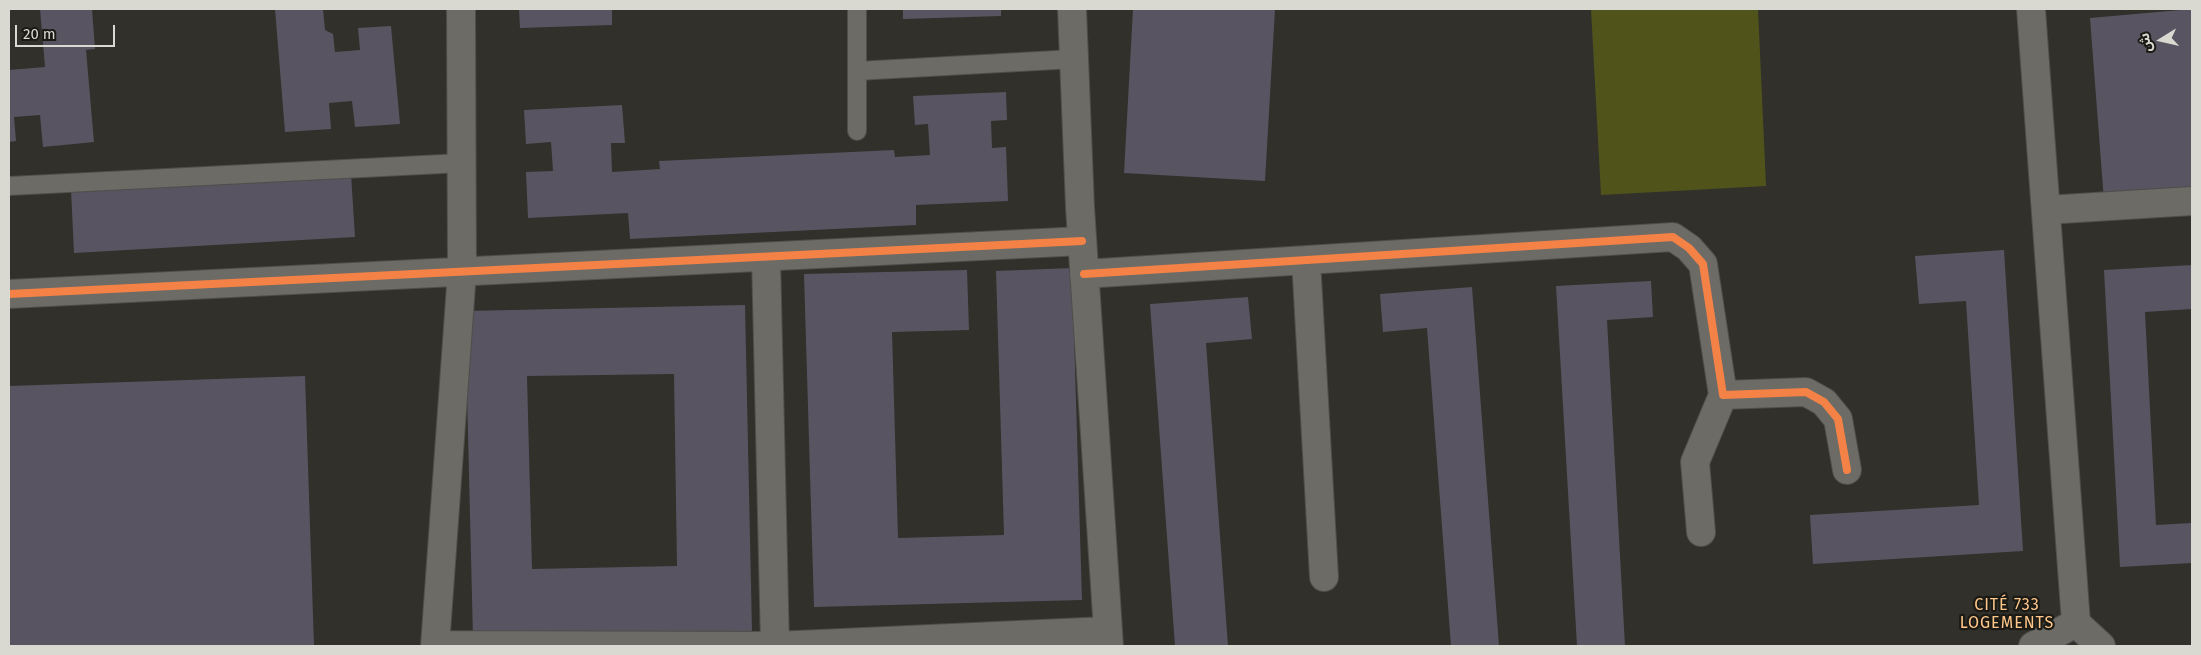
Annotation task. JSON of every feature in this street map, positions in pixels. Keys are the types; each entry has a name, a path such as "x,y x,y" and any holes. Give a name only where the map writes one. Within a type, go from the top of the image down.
{"street":[{"path":"461,9 462,272 435,645 774,646 1108,638 1082,241 1072,9"},
{"path":"2031,9 2076,623 2101,646"},
{"path":"2046,210 2192,201"},
{"path":"1084,274 1673,237 1689,248 1703,264 1723,395 1695,462 1701,532"},
{"path":"9,294 1082,241"},
{"path":"766,257 774,646"},
{"path":"1306,260 1324,577"},
{"path":"1723,395 1806,392 1824,402 1838,419 1847,470"},
{"path":"2033,646 2076,623"}],"lane":[{"path":"857,9 857,131"},
{"path":"857,71 1074,59"},
{"path":"9,186 462,163"}],"green space":[{"path":"1591,9 1758,9 1766,186 1601,195"}],"building":[{"path":"40,9 92,9 95,49 86,50 94,142 43,147 40,115 14,117 16,141 9,142 9,70 45,67"},
{"path":"275,9 323,9 325,30 333,34 335,52 360,50 358,28 391,26 400,124 355,127 352,101 329,103 331,129 285,132"},
{"path":"519,9 612,9 612,25 520,28"},
{"path":"903,9 1001,9 1001,16 903,19"},
{"path":"1133,9 1275,9 1265,181 1124,173"},
{"path":"2192,9 2192,207 2105,214 2090,18"},
{"path":"1006,92 1007,120 991,121 992,148 1006,147 1008,201 916,205 916,225 630,239 628,213 528,218 526,172 553,171 551,142 526,144 524,110 622,105 625,143 611,143 612,172 660,169 659,161 894,150 895,157 930,155 928,124 915,125 913,96"},
{"path":"351,174 355,237 74,253 71,190"},
{"path":"2004,250 2023,551 1813,564 1810,515 1979,505 1966,301 1919,304 1915,256"},
{"path":"2192,265 2192,309 2145,312 2156,525 2192,523 2192,563 2120,567 2104,270"},
{"path":"1072,268 1082,600 814,607 804,274 967,270 969,330 892,332 898,538 1004,535 996,271"},
{"path":"1651,281 1653,317 1607,320 1625,646 1577,646 1556,286"},
{"path":"1472,287 1499,646 1451,646 1427,328 1383,332 1380,294"},
{"path":"1248,297 1252,339 1206,343 1228,646 1175,646 1150,304"},
{"path":"745,305 752,632 473,638 465,311","holes":["674,374 677,566 532,569 527,376"]},
{"path":"305,376 314,646 9,646 9,386"}],"cycle path":[{"path":"1084,274 1673,237 1689,248 1703,264 1723,395 1806,392 1824,402 1838,419 1847,470"},
{"path":"9,294 1082,241"}],"district":[{"name":"CITÉ 733 LOGEMENTS","path":"2007,615"}]}
